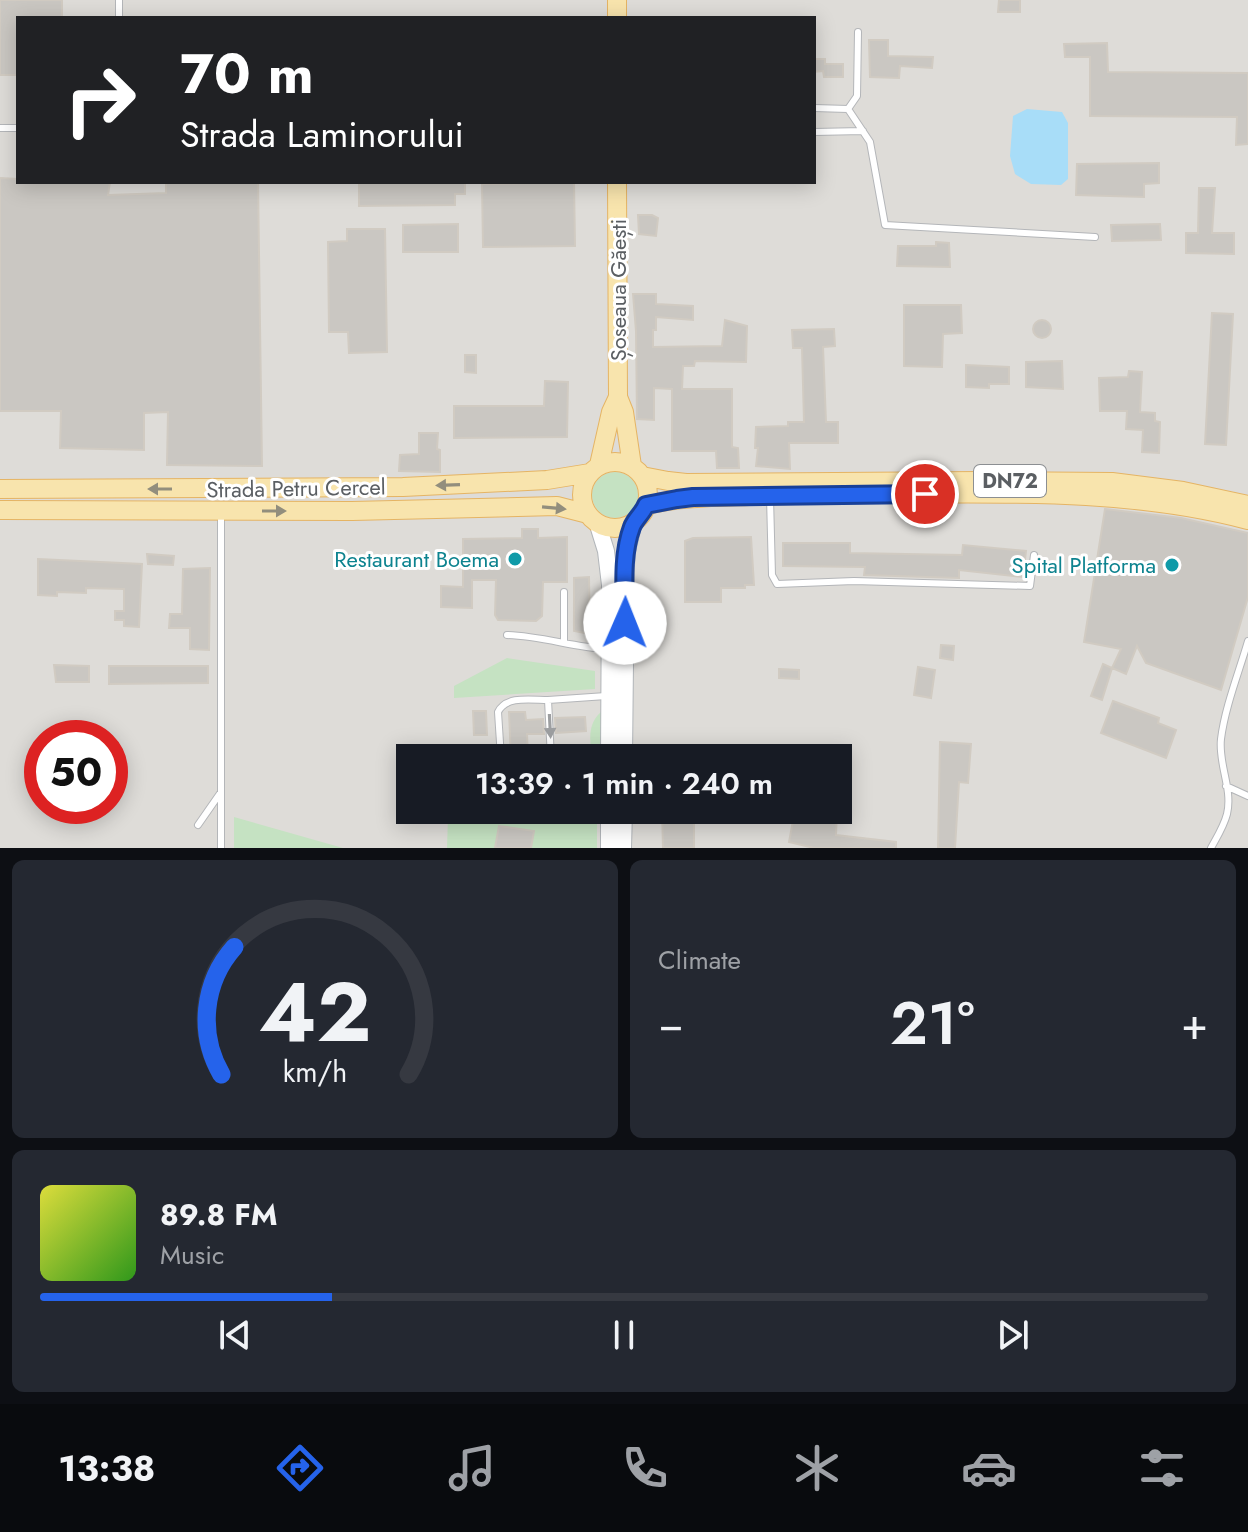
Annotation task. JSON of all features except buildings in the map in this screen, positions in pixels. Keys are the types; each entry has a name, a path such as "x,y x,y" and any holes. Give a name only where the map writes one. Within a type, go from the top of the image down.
{"main road":[{"name":"Șoseaua Găești","path":"617,184 618,397"},
{"path":"618,397 595,469 584,483 582,494 584,506 603,537 609,571 610,650 622,744"},
{"path":"593,518 614,528 623,527 634,522 646,505 648,491 637,471 618,397"},
{"name":"DN72","path":"595,469 616,461 637,471 676,482 770,488 1112,482 1183,491 1248,505"},
{"name":"Strada Petru Cercel","path":"0,489 318,488 526,482 557,480 595,469"},
{"path":"646,505 770,488 1110,497 1174,504 1248,520"},
{"name":"Strada Petru Cercel","path":"0,510 352,511 557,506 593,518"},
{"path":"611,744 627,551 634,522"},
{"path":"609,824 609,848"},
{"path":"623,848 624,824"}],"lane":[{"path":"848,109 857,96 858,32"},
{"path":"816,108 848,109"},
{"path":"848,109 870,142 885,225 1095,237"},
{"path":"816,132 863,131"},
{"path":"770,488 772,575 777,584 854,581 1030,586 1034,555"},
{"path":"221,511 221,848"},
{"path":"564,592 564,642"},
{"path":"507,635 531,636 610,650"},
{"path":"1211,848 1228,813 1220,741 1248,641"},
{"path":"500,744 498,712 501,705 507,702 617,696"},
{"path":"548,700 550,744"},
{"path":"1226,786 1248,796"},
{"path":"198,825 221,792"}],"shaded area":[{"path":"0,0 1248,0 1248,848 0,848"}],"green space":[{"path":"615,472 631,479 638,495 631,511 615,518 599,511 592,495 599,479"},
{"path":"507,658 595,671 595,689 454,698 454,686"},
{"path":"601,712 602,744 591,744 591,727"},
{"path":"234,817 343,848 234,848"},
{"path":"448,824 597,824 597,848 447,848"}],"water":[{"path":"1027,109 1062,112 1068,123 1068,179 1061,185 1031,184 1015,174 1010,156 1013,116"}],"place":[{"name":"Restaurant Boema","path":"515,559"},
{"name":"Spital Platforma","path":"1172,565"}],"route":[{"path":"625,623 627,551 634,522 646,505 693,497 925,494"}]}
